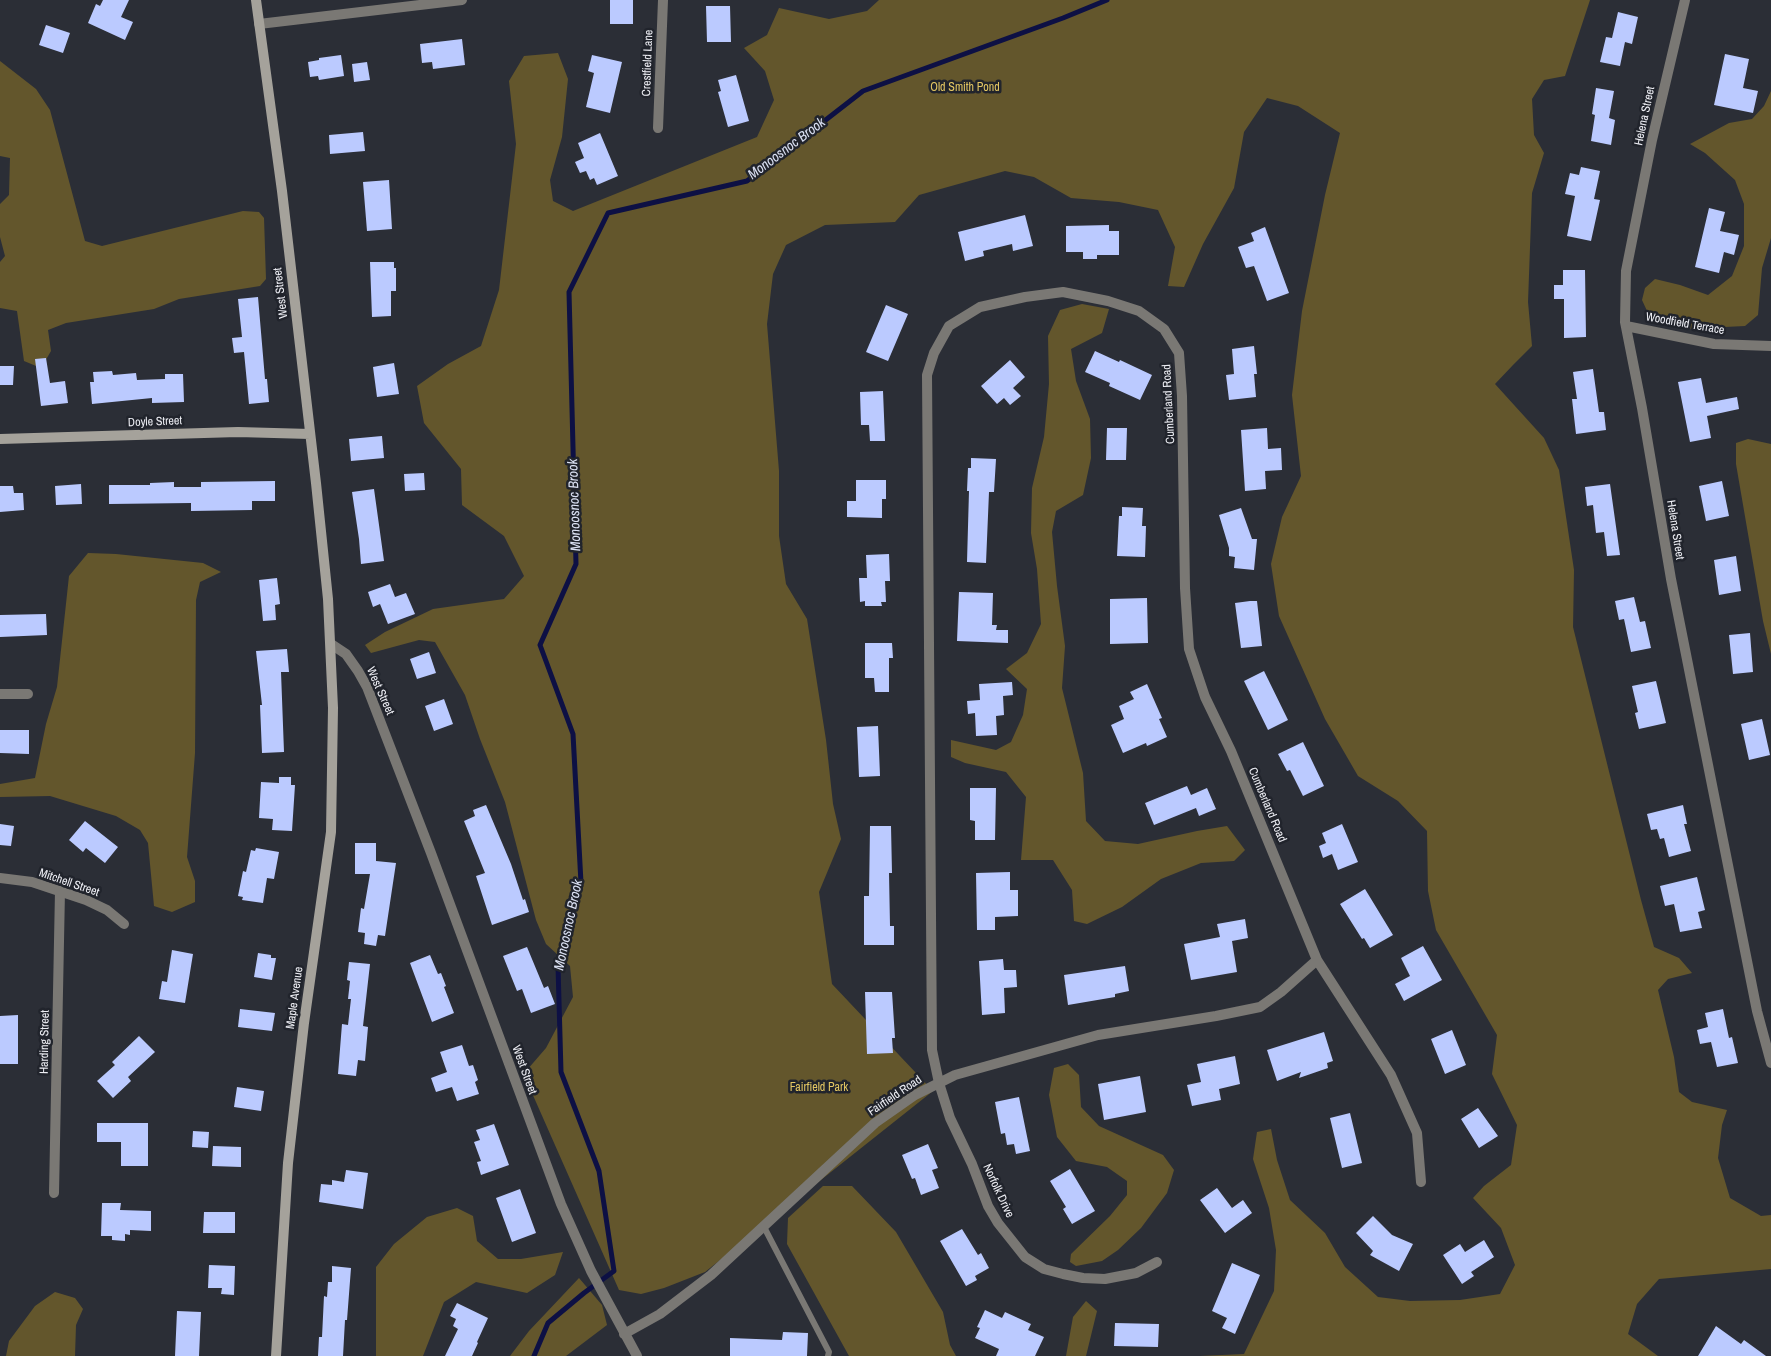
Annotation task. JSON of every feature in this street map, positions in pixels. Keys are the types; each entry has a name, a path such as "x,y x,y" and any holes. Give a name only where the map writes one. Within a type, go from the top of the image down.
{"main road":[{"name":"West Street","path":"256,0 282,191 328,599 331,644"},
{"name":"Doyle Street","path":"0,438 238,432 310,434"},
{"name":"Maple Avenue","path":"276,1356 288,1163 304,1023 331,832 334,745 331,644"}],"street":[{"path":"259,24 462,0"},
{"name":"Crestfield Lane","path":"658,128 664,0"},
{"name":"Helena Street","path":"1685,0 1652,140 1626,271 1626,326 1678,617 1757,1011 1771,1063"},
{"name":"Cumberland Road","path":"939,1083 932,1050 927,375 934,353 949,326 980,307 1025,297 1064,292 1108,301 1139,311 1164,329 1179,353 1182,396 1185,588 1189,649 1205,698 1235,760 1317,960 1391,1075 1417,1133 1421,1182"},
{"name":"Woodfield Terrace","path":"1626,326 1714,344 1771,346"},
{"name":"West Street","path":"331,644 346,654 367,687 431,853 561,1204 590,1271 637,1356"},
{"path":"0,694 28,694"},
{"name":"Mitchell Street","path":"0,878 32,882 60,891 107,910 124,924"},
{"name":"Harding Street","path":"54,1193 60,891"},
{"name":"Fairfield Road","path":"624,1334 660,1314 711,1275 764,1227 828,1164 875,1123 915,1095 955,1075 1098,1035 1260,1007 1281,992 1317,960"},
{"name":"Norfolk Drive","path":"939,1083 950,1118 972,1164 988,1206 998,1223 1025,1257 1044,1269 1082,1278 1105,1279 1136,1273 1157,1262"}],"lane":[{"path":"764,1227 829,1352 828,1356"}],"green space":[{"path":"879,0 1590,0 1565,76 1544,80 1532,99 1534,135 1544,153 1532,193 1528,302 1532,346 1495,384 1544,438 1559,470 1574,570 1573,627 1641,900 1654,947 1679,958 1692,973 1668,979 1658,990 1674,1057 1679,1092 1692,1102 1727,1110 1722,1125 1718,1158 1730,1198 1761,1216 1771,1215 1771,1269 1659,1279 1637,1304 1628,1334 1658,1356 1200,1356 1244,1354 1274,1291 1276,1250 1269,1208 1253,1159 1257,1132 1271,1129 1277,1160 1290,1200 1325,1233 1345,1267 1378,1297 1410,1301 1460,1300 1500,1294 1515,1265 1501,1228 1473,1198 1484,1186 1511,1165 1517,1125 1492,1074 1497,1035 1436,930 1428,891 1427,831 1398,801 1358,776 1325,719 1279,616 1271,564 1282,517 1301,476 1292,395 1302,311 1325,195 1340,133 1298,106 1267,98 1244,132 1234,188 1203,244 1184,287 1168,286 1175,247 1158,210 1119,202 1071,198 1034,177 1005,171 919,195 895,222 825,225 786,245 773,274 767,324 779,471 779,536 786,584 807,619 826,740 833,804 841,839 819,892 832,984 933,1091 705,1272 664,1288 641,1294 619,1290 532,1093 527,1070 546,1048 573,997 570,966 546,944 536,920 505,802 465,695 435,642 419,640 371,653 365,645 385,632 433,609 504,599 524,576 504,536 462,505 461,469 424,423 417,386 448,364 481,346 499,290 516,144 509,81 524,56 558,53 568,79 562,137 550,180 553,201 573,211 757,137 774,100 765,71 744,48 767,35 779,8 829,19 867,11"},
{"path":"0,61 36,89 50,110 85,241 102,246 243,211 259,212 264,218 266,279 260,286 179,299 154,309 66,323 48,330 51,351 41,368 24,361 17,311 0,308 0,262 5,256 0,237 0,204 9,195 10,158 0,156"},
{"path":"1771,91 1771,238 1762,268 1758,315 1745,326 1683,329 1648,313 1642,300 1645,288 1655,279 1708,295 1732,276 1744,246 1744,204 1735,180 1705,153 1690,144 1729,123 1752,119 1764,106"},
{"path":"1082,304 1109,309 1102,333 1071,349 1076,381 1090,419 1091,458 1083,495 1056,511 1052,532 1065,646 1062,688 1083,773 1086,821 1105,841 1138,844 1227,826 1245,850 1234,861 1201,863 1161,879 1122,907 1087,924 1074,921 1072,890 1053,860 1021,860 1026,797 1006,772 965,763 951,757 951,740 996,750 1011,742 1023,715 1027,689 1006,669 1027,653 1041,624 1037,569 1031,533 1032,488 1044,437 1049,384 1048,336 1060,310"},
{"path":"1748,439 1771,444 1771,654 1763,621 1736,464 1736,443"},
{"path":"88,553 203,563 221,572 200,582 196,600 195,753 187,857 195,881 195,902 172,912 154,906 148,843 140,830 116,816 50,796 0,797 0,784 35,778 46,724 57,687 69,576"},
{"path":"1068,1064 1079,1075 1081,1107 1099,1126 1163,1155 1174,1170 1167,1193 1141,1228 1118,1250 1102,1261 1076,1266 1070,1262 1071,1254 1110,1216 1127,1195 1127,1181 1107,1167 1076,1161 1057,1137 1049,1095 1054,1068"},
{"path":"823,1186 852,1186 896,1232 943,1312 950,1345 956,1356 849,1356 787,1244 788,1218"},
{"path":"457,1208 473,1216 477,1241 498,1259 521,1259 563,1252 555,1275 527,1293 476,1282 444,1302 423,1356 376,1356 376,1267 394,1244 427,1217"},
{"path":"579,1278 602,1305 607,1325 566,1356 510,1356 529,1331"},
{"path":"55,1292 75,1298 83,1309 76,1325 75,1356 6,1356 9,1341 35,1306"},
{"path":"1086,1301 1097,1311 1086,1356 1066,1356 1073,1317"}],"building":[{"path":"103,0 129,0 121,17 133,22 125,40 88,23 96,4 100,6"},
{"path":"610,0 633,0 633,24 610,24"},
{"path":"706,6 730,6 731,42 707,42"},
{"path":"1618,12 1638,17 1632,44 1625,42 1620,66 1600,62 1606,37 1612,38"},
{"path":"46,25 70,33 63,53 39,45"},
{"path":"462,39 465,65 433,69 432,62 422,63 420,44"},
{"path":"1725,54 1749,59 1743,88 1758,91 1753,113 1714,105"},
{"path":"341,55 344,76 319,80 318,76 310,77 308,62 319,60 319,58"},
{"path":"592,55 622,62 610,113 586,107 594,73 588,71"},
{"path":"367,62 370,80 354,82 352,64"},
{"path":"736,75 749,121 728,127 718,92 721,91 718,80"},
{"path":"1596,88 1614,91 1609,118 1615,120 1611,145 1591,141 1595,115 1592,114"},
{"path":"363,132 365,151 330,154 329,135"},
{"path":"600,133 618,176 597,185 594,178 590,180 586,171 580,173 575,162 584,158 578,143"},
{"path":"1581,167 1600,171 1594,199 1600,200 1591,241 1567,236 1575,196 1565,194 1570,173 1579,175"},
{"path":"389,180 392,229 367,231 363,182"},
{"path":"1709,208 1725,212 1720,231 1739,235 1734,255 1724,252 1719,273 1695,267"},
{"path":"1025,215 1033,246 1013,251 1012,244 983,251 984,256 965,261 958,232"},
{"path":"1109,225 1109,231 1119,231 1119,255 1097,255 1097,259 1083,259 1083,252 1066,252 1066,226"},
{"path":"1265,227 1289,293 1267,301 1254,266 1246,268 1238,247 1254,241 1251,233"},
{"path":"370,262 394,262 394,268 396,268 396,291 391,291 391,316 372,317"},
{"path":"1563,270 1585,270 1586,337 1564,338 1564,299 1554,299 1554,285 1563,285"},
{"path":"258,297 265,379 267,379 269,402 249,404 244,352 234,353 232,338 242,337 238,299"},
{"path":"886,305 908,314 888,361 866,352"},
{"path":"1254,346 1257,374 1254,374 1256,397 1229,400 1226,375 1234,374 1232,349"},
{"path":"1095,351 1152,375 1140,400 1109,386 1110,383 1085,372"},
{"path":"46,358 50,383 65,381 68,403 41,406 35,359"},
{"path":"1010,360 1025,377 1013,388 1021,396 1010,405 1004,398 997,404 981,386"},
{"path":"394,363 399,394 377,397 373,367"},
{"path":"0,366 14,366 13,385 0,385"},
{"path":"1593,369 1599,412 1604,412 1606,430 1576,434 1572,399 1577,399 1573,372"},
{"path":"112,371 113,375 136,373 137,380 165,379 165,374 183,374 184,402 152,403 152,398 92,404 90,382 94,382 93,372"},
{"path":"1701,378 1706,403 1737,397 1739,409 1707,416 1711,438 1690,442 1678,382"},
{"path":"883,391 885,441 870,441 869,425 861,425 860,392"},
{"path":"1107,428 1127,428 1126,460 1106,460"},
{"path":"1267,428 1268,449 1281,448 1282,470 1265,471 1266,489 1245,491 1241,430"},
{"path":"382,436 384,458 351,461 349,439"},
{"path":"971,458 996,459 994,492 989,492 986,563 967,562 969,491 967,491 968,468 971,468"},
{"path":"424,473 425,490 405,491 404,474"},
{"path":"856,480 886,480 886,499 882,499 882,518 847,517 847,501 856,501"},
{"path":"275,481 275,501 252,501 252,510 191,511 191,503 109,504 109,485 150,485 150,483 174,482 174,487 201,487 201,482"},
{"path":"1722,481 1729,516 1706,521 1699,486"},
{"path":"81,484 82,504 56,505 55,486"},
{"path":"1610,484 1620,555 1607,556 1604,532 1596,533 1593,505 1587,506 1585,487"},
{"path":"0,486 13,486 14,493 23,493 24,510 0,512"},
{"path":"374,489 384,561 361,564 352,492"},
{"path":"1122,507 1143,508 1142,526 1146,526 1145,557 1117,556 1119,516 1122,516"},
{"path":"1241,508 1252,539 1257,539 1254,570 1234,568 1235,557 1229,556 1229,548 1219,515"},
{"path":"889,554 890,581 885,581 886,602 881,602 882,606 865,606 865,601 860,602 859,578 867,578 866,555"},
{"path":"1736,556 1741,591 1719,595 1714,560"},
{"path":"277,578 280,604 275,605 276,620 263,621 259,580"},
{"path":"390,584 395,597 406,593 415,614 388,624 380,604 373,607 368,592"},
{"path":"959,592 993,593 992,625 997,625 996,630 1008,630 1008,643 957,641"},
{"path":"1634,597 1640,622 1645,621 1651,648 1631,652 1624,619 1619,620 1615,601"},
{"path":"1147,598 1148,643 1110,644 1110,599"},
{"path":"1257,601 1262,646 1241,648 1235,603"},
{"path":"46,614 47,635 0,637 0,615"},
{"path":"1750,633 1753,672 1733,674 1729,635"},
{"path":"865,643 892,643 893,658 889,658 889,692 875,692 874,678 865,678"},
{"path":"287,649 289,672 281,672 284,752 262,753 260,705 262,705 256,651"},
{"path":"429,652 436,673 417,679 410,659"},
{"path":"1264,671 1288,720 1268,730 1244,681"},
{"path":"1656,681 1666,723 1639,729 1635,713 1638,712 1632,686"},
{"path":"1012,682 1013,695 1003,696 1004,715 996,716 997,735 976,736 975,713 968,714 967,701 980,700 979,684"},
{"path":"1147,684 1162,718 1159,719 1167,737 1147,746 1146,743 1123,753 1111,725 1124,719 1119,706 1134,699 1130,692"},
{"path":"444,699 453,724 434,731 425,706"},
{"path":"1762,719 1770,755 1749,760 1741,724"},
{"path":"878,726 880,776 859,777 857,727"},
{"path":"0,730 29,730 29,754 0,753"},
{"path":"1303,742 1324,786 1303,796 1290,770 1287,771 1278,754"},
{"path":"279,777 291,777 291,785 295,785 292,831 272,830 273,819 259,818 261,782 279,783"},
{"path":"1187,786 1191,795 1207,788 1216,809 1199,816 1196,808 1154,825 1145,803"},
{"path":"970,788 996,788 995,840 975,840 975,821 970,820"},
{"path":"486,805 529,912 492,925 476,876 485,873 464,821 475,816 473,810"},
{"path":"1683,805 1687,824 1684,824 1691,851 1669,857 1664,838 1660,839 1657,829 1651,830 1647,814"},
{"path":"85,821 118,847 105,863 86,848 83,852 69,840"},
{"path":"0,824 14,826 11,846 0,845"},
{"path":"1342,824 1358,862 1338,870 1332,854 1323,858 1319,846 1326,843 1322,833"},
{"path":"870,826 891,826 892,873 889,873 890,926 894,926 894,945 864,945 864,896 869,896"},
{"path":"355,843 376,843 376,861 396,863 385,936 378,935 376,946 364,944 365,933 358,932 361,908 364,909 370,874 355,874"},
{"path":"256,848 279,852 274,879 267,878 263,903 242,900 243,897 238,896 243,871 246,872 251,850 255,851"},
{"path":"1010,872 1010,890 1018,890 1018,916 995,917 995,930 977,930 976,873"},
{"path":"1697,877 1705,910 1698,912 1702,928 1680,932 1674,904 1665,906 1660,886"},
{"path":"1365,889 1393,935 1370,948 1364,938 1362,939 1340,904"},
{"path":"1245,919 1248,938 1232,941 1237,972 1191,980 1184,944 1220,937 1217,924"},
{"path":"1423,946 1442,980 1404,1001 1395,984 1410,976 1401,958"},
{"path":"527,947 544,988 548,986 555,1004 531,1013 522,989 517,991 503,956"},
{"path":"172,950 193,954 185,1003 159,999 162,981 167,982"},
{"path":"258,953 271,955 271,958 276,958 272,980 254,977"},
{"path":"430,955 438,974 441,973 454,1013 432,1022 410,963"},
{"path":"1003,959 1004,970 1016,970 1017,987 1004,988 1005,1013 982,1015 979,961"},
{"path":"349,962 370,964 363,1026 368,1027 365,1061 358,1060 356,1076 338,1074 342,1024 348,1025 351,999 348,999 350,981 347,980"},
{"path":"1125,966 1129,991 1115,994 1115,997 1068,1005 1064,975"},
{"path":"865,992 892,992 895,1038 892,1038 893,1053 867,1054"},
{"path":"240,1009 275,1013 272,1031 238,1027"},
{"path":"1723,1009 1729,1038 1732,1037 1738,1063 1717,1067 1711,1042 1700,1044 1697,1030 1708,1027 1705,1013"},
{"path":"18,1015 18,1064 0,1064 0,1016"},
{"path":"1452,1030 1466,1065 1445,1074 1431,1039"},
{"path":"1324,1032 1333,1061 1327,1063 1328,1068 1299,1078 1301,1072 1277,1081 1267,1050"},
{"path":"139,1036 155,1052 128,1077 131,1081 113,1098 97,1081 115,1065 112,1062"},
{"path":"462,1045 469,1066 473,1065 478,1080 475,1082 479,1094 457,1101 452,1087 436,1092 431,1078 447,1072 440,1052"},
{"path":"1235,1056 1240,1084 1219,1089 1221,1100 1192,1106 1187,1085 1201,1082 1197,1064"},
{"path":"1140,1076 1146,1112 1104,1120 1098,1084"},
{"path":"237,1087 264,1091 261,1111 234,1107"},
{"path":"1019,1097 1030,1151 1016,1154 1014,1144 1007,1145 1005,1133 1001,1134 995,1102"},
{"path":"1478,1108 1498,1136 1479,1148 1461,1119"},
{"path":"1350,1113 1362,1163 1342,1168 1330,1118"},
{"path":"97,1123 148,1123 148,1166 121,1166 121,1142 97,1142"},
{"path":"494,1124 509,1165 481,1175 477,1162 481,1161 474,1142 480,1140 476,1130"},
{"path":"193,1131 209,1132 208,1148 192,1147"},
{"path":"928,1144 938,1168 932,1170 939,1188 921,1195 915,1178 912,1179 902,1155"},
{"path":"213,1146 241,1147 241,1167 212,1166"},
{"path":"1070,1169 1095,1211 1072,1224 1063,1209 1066,1207 1050,1181"},
{"path":"346,1170 368,1173 363,1209 319,1202 321,1184 332,1185 332,1180 344,1182"},
{"path":"1217,1188 1232,1208 1243,1200 1252,1213 1225,1233 1200,1200"},
{"path":"520,1189 536,1233 512,1242 496,1198"},
{"path":"102,1203 121,1203 120,1210 151,1211 151,1231 130,1230 130,1235 125,1234 125,1241 112,1240 112,1236 101,1236"},
{"path":"204,1212 235,1212 235,1233 203,1233"},
{"path":"1373,1216 1392,1235 1413,1244 1399,1271 1370,1255 1373,1251 1356,1233"},
{"path":"962,1229 978,1255 981,1253 989,1268 975,1276 977,1280 966,1286 940,1241"},
{"path":"1484,1240 1494,1257 1471,1272 1474,1276 1462,1284 1443,1255 1460,1244 1465,1252"},
{"path":"1232,1263 1260,1275 1235,1334 1222,1328 1227,1318 1212,1311"},
{"path":"209,1265 235,1266 234,1295 221,1294 222,1288 208,1288"},
{"path":"332,1266 351,1268 343,1356 318,1356 319,1337 322,1337 324,1296 327,1297 328,1282 332,1282"},
{"path":"457,1303 488,1318 472,1356 445,1356 458,1329 453,1326 456,1319 450,1316"},
{"path":"985,1310 1002,1318 1005,1312 1031,1324 1028,1330 1044,1337 1035,1356 996,1356 999,1349 975,1338 980,1328 977,1327"},
{"path":"177,1311 201,1312 199,1356 175,1356"},
{"path":"1115,1323 1159,1324 1158,1347 1114,1346"},
{"path":"1716,1326 1741,1344 1744,1340 1766,1356 1698,1356"},
{"path":"783,1332 808,1333 807,1356 730,1356 730,1338 782,1340"}],"waterway":[{"name":"Monoosnoc Brook","path":"534,1356 548,1323 614,1271 599,1171 561,1072 558,966 581,883 573,734 540,645 576,564 569,292 608,213 747,181 863,91 1107,0"}],"park label":[{"name":"Old Smith Pond","path":"965,88"},
{"name":"Fairfield Park","path":"819,1088"}]}
